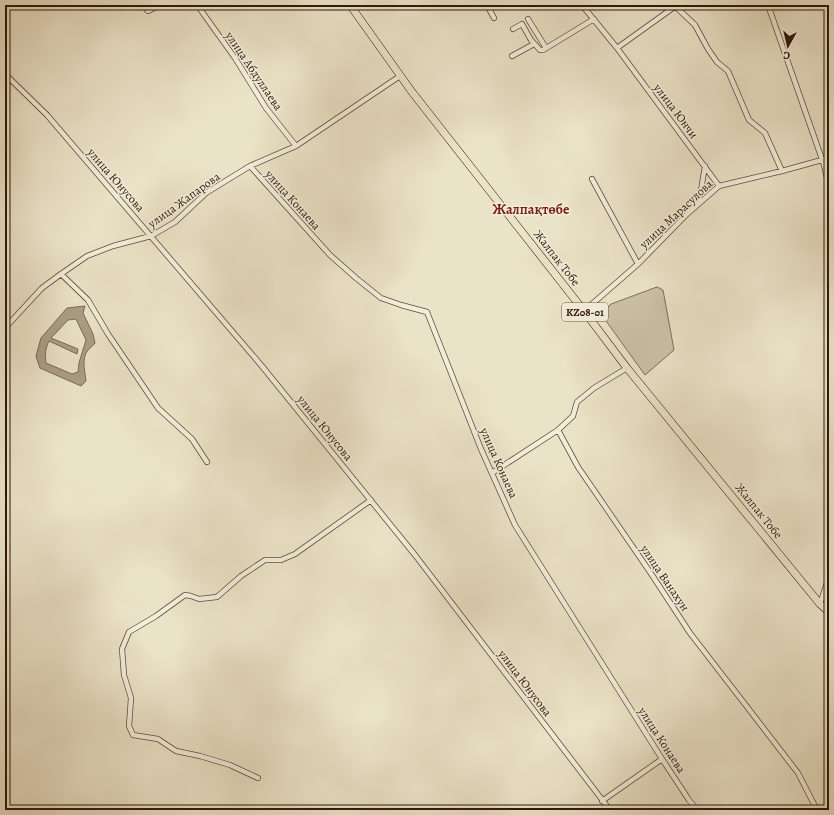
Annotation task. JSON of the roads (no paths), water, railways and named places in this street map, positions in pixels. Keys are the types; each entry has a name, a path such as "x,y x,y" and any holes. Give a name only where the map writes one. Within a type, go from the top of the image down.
{"main road":[{"name":"Жалпак Тобе","path":"350,5 412,92 627,368 820,604 829,612"}],"street":[{"path":"143,5 148,11 160,5"},
{"name":"улица Абдуллаева","path":"199,5 200,10 235,58 266,108 296,146"},
{"path":"487,5 494,18"},
{"name":"улица Юнчи","path":"582,5 617,48 720,186"},
{"path":"768,5 823,160 829,187"},
{"path":"617,48 676,6 695,25 717,62 728,71 749,120 765,133 782,171"},
{"path":"528,19 546,48"},
{"path":"514,29 522,24 534,44 540,50 546,48 594,19"},
{"path":"512,56 534,44"},
{"name":"улица Юнусова","path":"5,74 47,115 261,365 415,555 610,810"},
{"name":"улица Жапарова","path":"5,328 42,288 87,256 113,246 151,236 175,222 206,193 250,166 296,146 400,76"},
{"name":"улица Марасулова","path":"584,311 638,264 697,205 720,186 829,158"},
{"name":"улица Конаева","path":"250,166 330,255 356,278 381,298 427,312 478,442 515,526 662,759 697,810"},
{"path":"697,205 705,166"},
{"path":"592,179 638,264"},
{"path":"61,274 88,300 108,334 158,408 192,439 206,462"},
{"path":"492,473 558,430 573,416 577,402 594,388 627,368"},
{"name":"улица Ванахун","path":"558,430 578,467 650,572 690,634 798,773 816,810"},
{"path":"258,778 230,764 176,751 158,739 133,735 129,726 131,698 124,675 122,649 129,632 185,596 191,596 199,599 217,597 241,576 265,560 281,560 295,554 371,500"},
{"path":"820,604 829,577"},
{"path":"602,801 662,759"}],"district":[{"name":"Жалпақтөбе","path":"531,209"}]}
